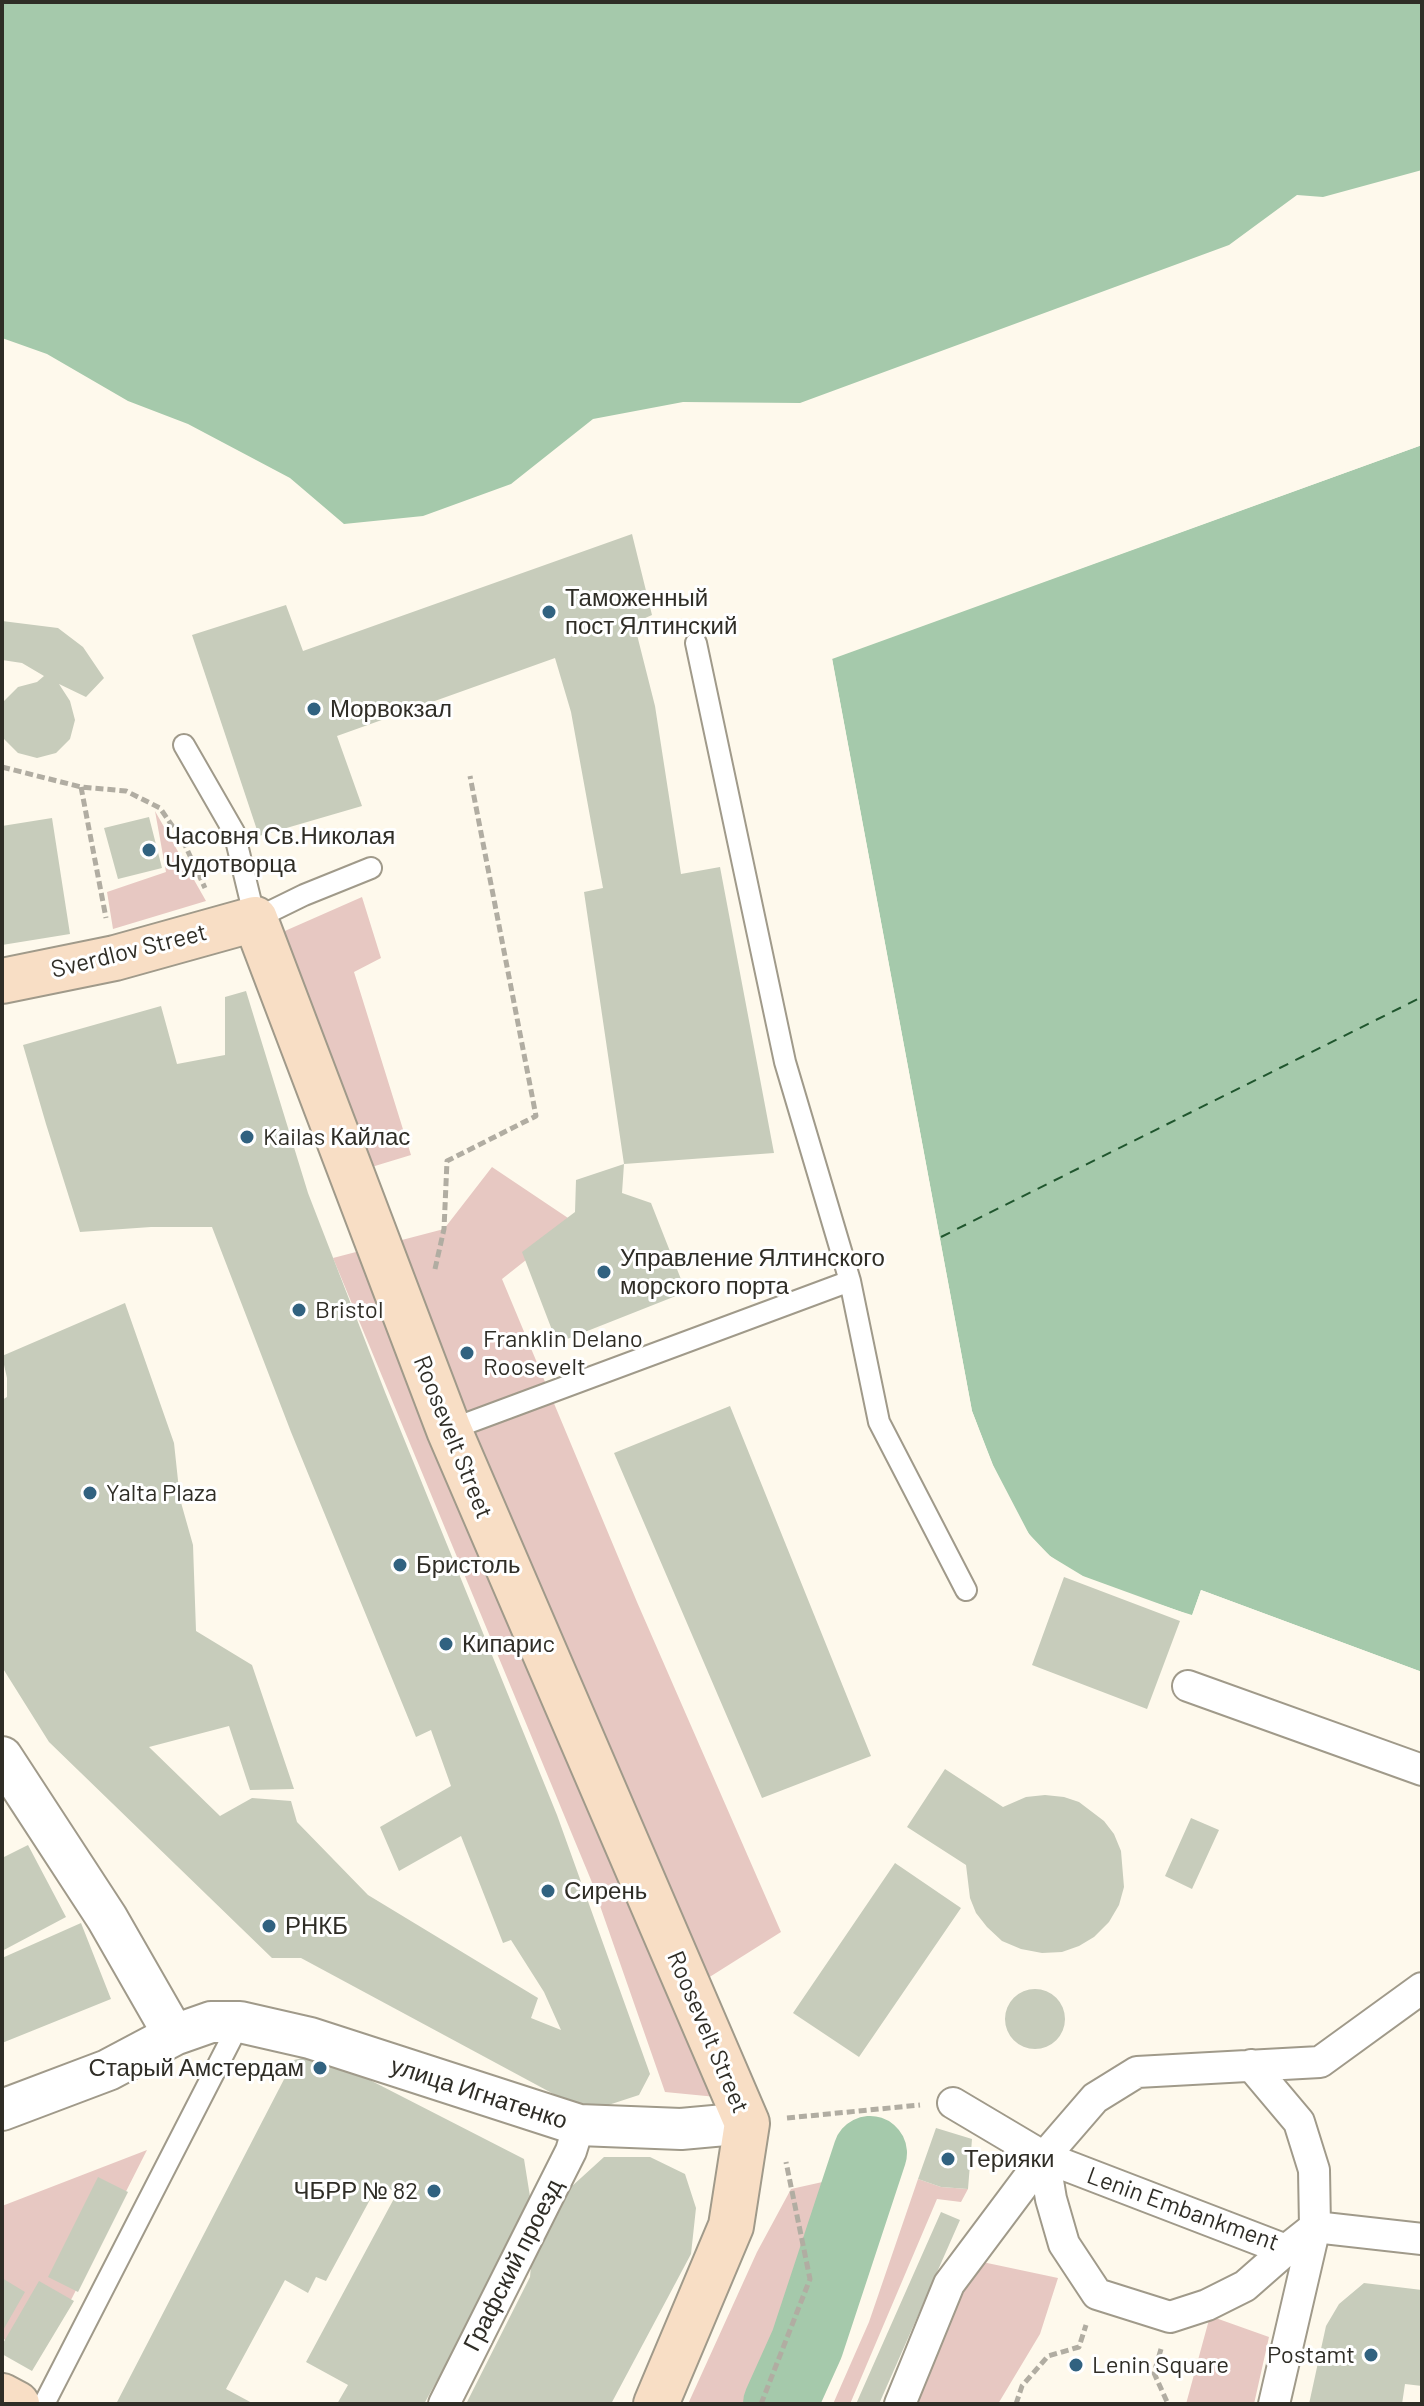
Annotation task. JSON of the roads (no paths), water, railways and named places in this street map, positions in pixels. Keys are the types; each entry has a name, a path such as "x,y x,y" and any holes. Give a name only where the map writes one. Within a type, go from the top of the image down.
{"main road":[{"name":"Sverdlov Street","path":"2,981 115,958 242,923"},
{"name":"Roosevelt Street","path":"242,923 449,1430 747,2123"},
{"path":"656,2404 731,2226 747,2123"},
{"path":"2,2396 17,2404"}],"street":[{"path":"1188,1686 1422,1770"},
{"path":"2,1757 107,1918 174,2035"},
{"path":"900,2404 949,2284 1044,2157 1095,2098 1137,2072 1320,2062 1422,1988"},
{"name":"улица Игнатенко","path":"2,2110 108,2070 174,2035 211,2022 240,2022 310,2038 579,2125 681,2129 747,2123"},
{"path":"1251,2065 1299,2122 1314,2170 1315,2227 1274,2404"},
{"name":"Lenin Embankment","path":"953,2103 1044,2157 1286,2250 1315,2227 1422,2239"},
{"name":"Графский проезд","path":"444,2404 571,2151 579,2125"},
{"path":"1044,2157 1051,2199 1064,2244 1097,2294 1170,2317 1207,2305 1245,2286 1286,2250"}],"lane":[{"path":"696,643 785,1062 850,1281 879,1422 966,1590"},
{"path":"184,745 234,832 242,923 371,868"},
{"path":"449,1430 850,1281"},
{"path":"44,2404 240,2022"}],"waterway":[{"path":"780,2404 807,2344 870,2153"}],"place":[{"name":"Таможенный пост Ялтинский","path":"549,612"},
{"name":"Морвокзал","path":"314,709"},
{"name":"Часовня Св.Николая Чудотворца","path":"149,850"},
{"name":"Kailas Кайлас","path":"247,1137"},
{"name":"Управление Ялтинского морского порта","path":"604,1272"},
{"name":"Bristol","path":"299,1310"},
{"name":"Franklin Delano Roosevelt","path":"467,1353"},
{"name":"Yalta Plaza","path":"90,1493"},
{"name":"Бристоль","path":"400,1565"},
{"name":"Кипариc","path":"446,1644"},
{"name":"Сирень","path":"548,1891"},
{"name":"РНКБ","path":"269,1926"},
{"name":"Старый Амстердам","path":"320,2068"},
{"name":"Терияки","path":"948,2159"},
{"name":"ЧБРР № 82","path":"434,2191"},
{"name":"Postamt","path":"1371,2355"},
{"name":"Lenin Square","path":"1076,2365"}]}
